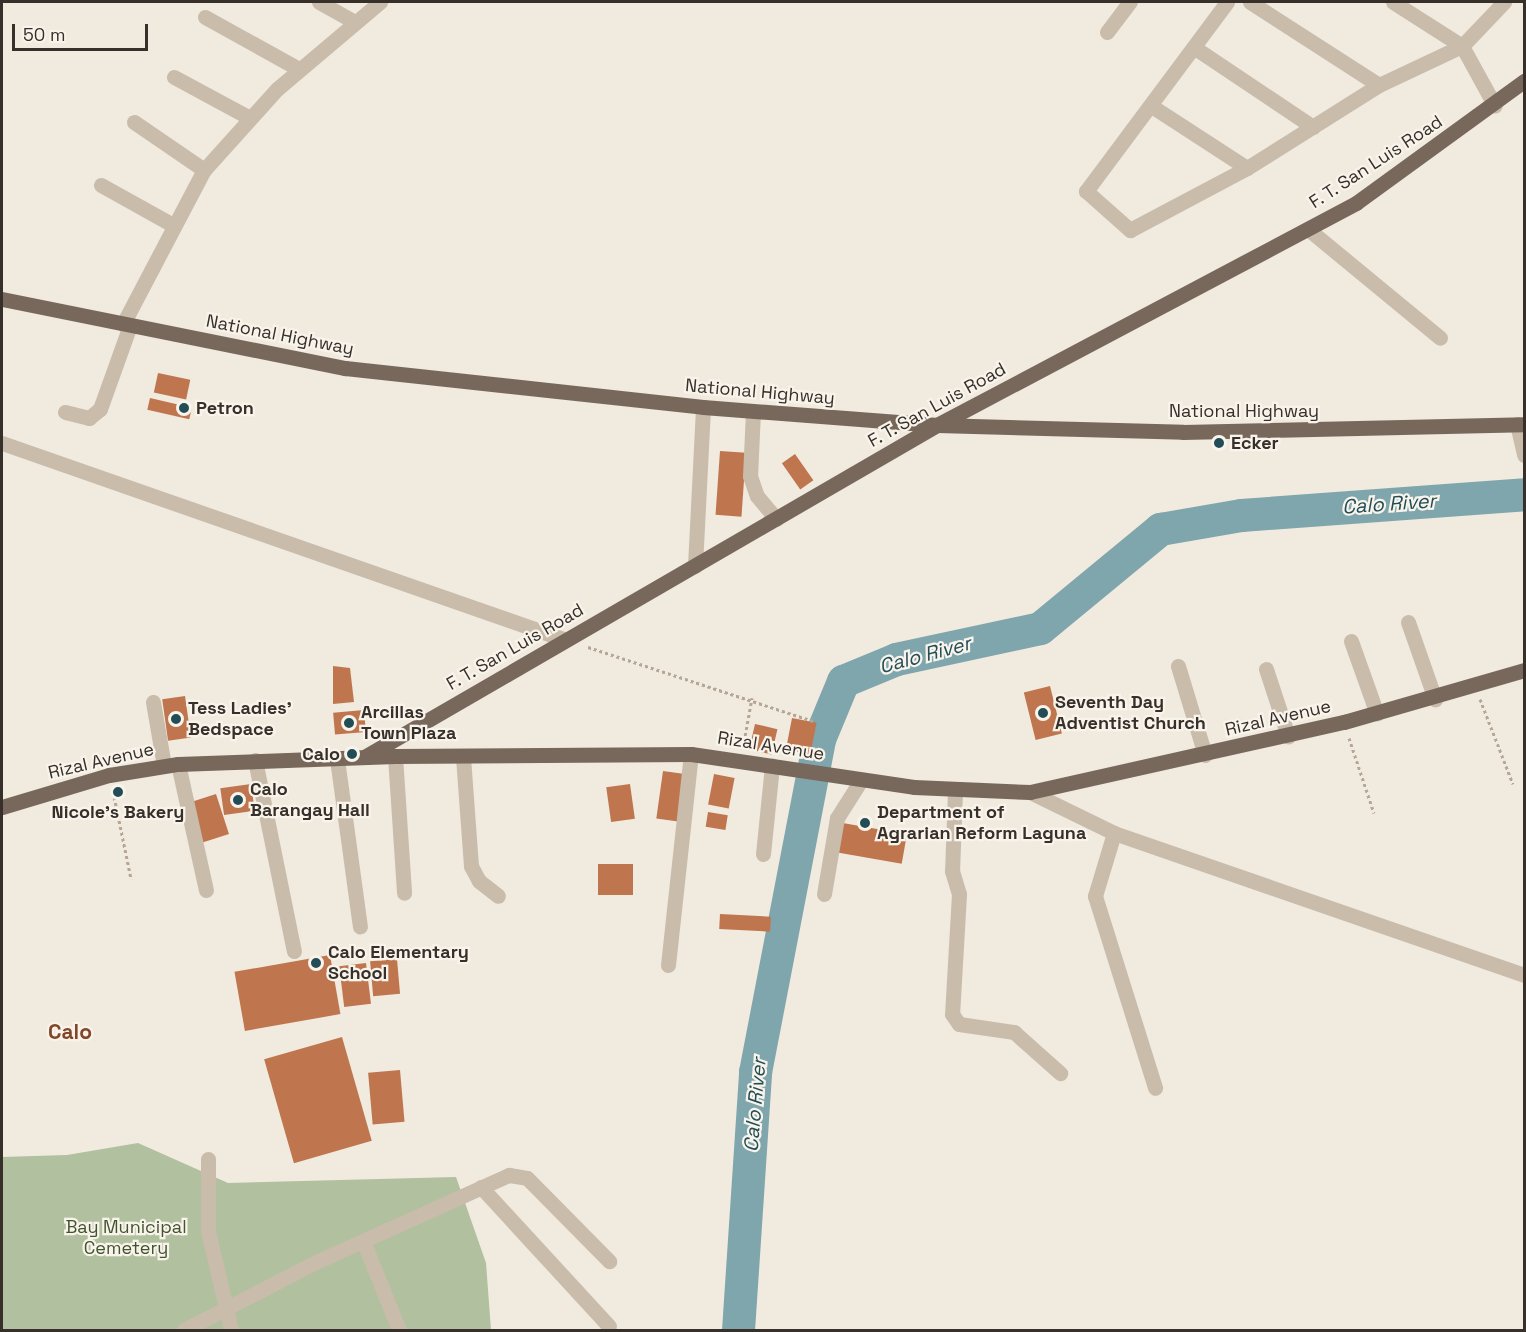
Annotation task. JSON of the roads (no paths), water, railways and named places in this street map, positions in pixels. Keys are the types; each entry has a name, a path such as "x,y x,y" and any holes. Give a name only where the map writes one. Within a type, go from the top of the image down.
{"main road":[{"name":"F. T. San Luis Road","path":"363,757 938,426 1356,203 1495,106 1524,81"},
{"name":"National Highway","path":"2,299 345,368 703,407 938,426 1183,432 1521,424"},
{"name":"Rizal Avenue","path":"2,807 109,775 171,765 395,756 691,754 741,759 861,780 955,791 1030,792 1288,736 1476,688 1524,670"}],"street":[{"path":"319,2 355,22"},
{"path":"65,412 89,418 100,409 126,324 173,225 204,170 250,118 299,69 380,2"},
{"path":"1107,32 1130,2"},
{"path":"1227,2 1153,107 1086,191 1130,230 1247,168 1379,85 1462,46 1504,2"},
{"path":"1250,2 1379,85"},
{"path":"1393,2 1462,46 1495,106"},
{"path":"204,17 299,69"},
{"path":"1195,48 1313,127"},
{"path":"174,77 250,118"},
{"path":"1153,107 1247,168"},
{"path":"134,122 204,170"},
{"path":"100,185 173,225"},
{"path":"1308,229 1440,338"},
{"path":"695,566 703,407"},
{"path":"753,411 750,477 757,496 776,519"},
{"path":"1521,424 1524,455"},
{"path":"2,443 567,640"},
{"path":"1408,622 1435,699"},
{"path":"1351,641 1377,714"},
{"path":"1178,666 1205,754"},
{"path":"1266,669 1288,736"},
{"path":"153,702 206,890"},
{"path":"668,965 691,754"},
{"path":"395,756 404,893"},
{"path":"463,757 471,866 479,881 498,896"},
{"path":"337,759 360,926"},
{"path":"255,760 294,951"},
{"path":"763,854 772,765"},
{"path":"824,894 837,818 861,780"},
{"path":"955,791 952,871 958,894 952,1014 959,1024 1014,1032 1060,1073"},
{"path":"1030,792 1113,833 1524,975"},
{"path":"1113,833 1095,896 1098,912 1155,1088"},
{"path":"208,1159 206,1209 222,1311 231,1330"},
{"path":"184,1330 509,1174 527,1178 609,1261"},
{"path":"481,1187 609,1326"},
{"path":"364,1243 399,1330"}],"waterway":[{"name":"Calo River","path":"738,1330 755,1072 819,739 843,681 896,659 1040,628 1160,529 1241,515 1524,494"}],"place":[{"name":"Petron","path":"184,408"},
{"name":"Ecker","path":"1219,443"},
{"name":"Seventh Day Adventist Church","path":"1043,713"},
{"name":"Tess Ladies' Bedspace","path":"176,719"},
{"name":"Arcillas Town Plaza","path":"349,723"},
{"name":"Calo","path":"352,754"},
{"name":"Nicole's Bakery","path":"118,792"},
{"name":"Calo Barangay Hall","path":"238,800"},
{"name":"Department of Agrarian Reform Laguna","path":"865,823"},
{"name":"Calo Elementary School","path":"316,963"}],"district":[{"name":"Calo","path":"70,1032"}],"park label":[{"name":"Bay Municipal Cemetery","path":"126,1238"}]}
